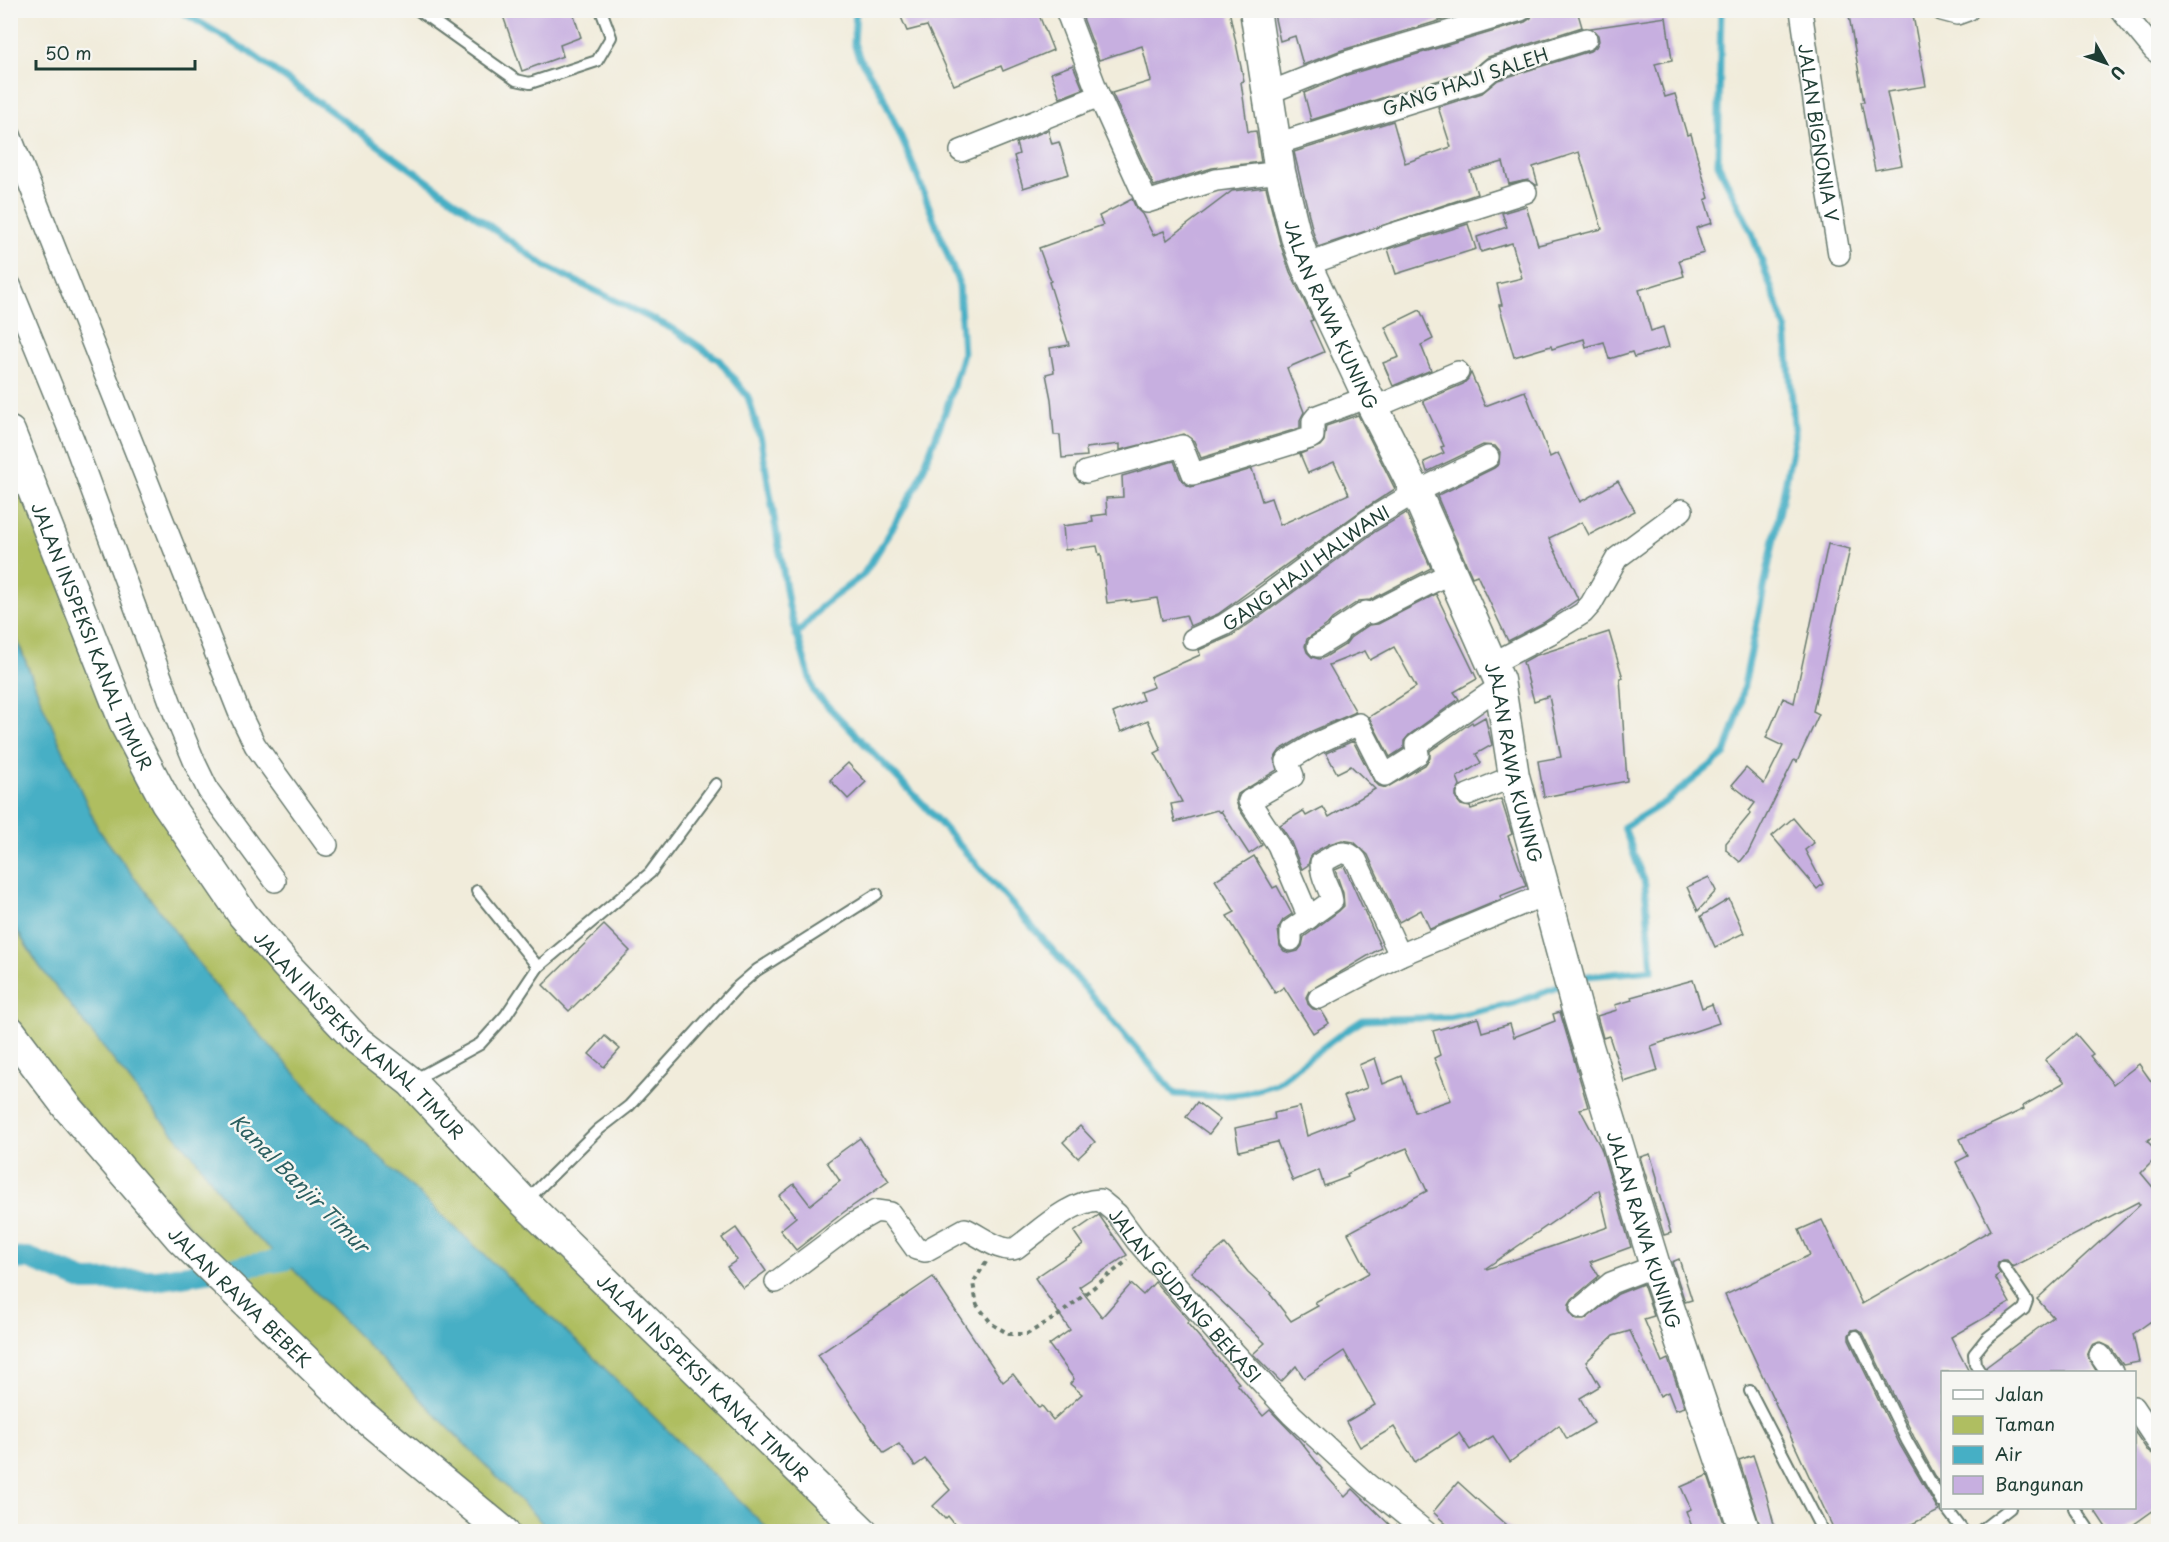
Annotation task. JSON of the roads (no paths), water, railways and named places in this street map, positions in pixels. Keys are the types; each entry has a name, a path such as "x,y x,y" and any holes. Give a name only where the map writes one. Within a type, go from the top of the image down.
{"street":[{"path":"961,151 1099,96 1066,10"},
{"name":"JALAN RAWA KUNING","path":"1255,10 1278,158 1306,265 1416,492 1496,674 1514,776 1579,1017 1655,1266 1745,1532"},
{"path":"1268,93 1343,63 1521,10"},
{"name":"JALAN BIGNONIA V","path":"1801,10 1839,254"},
{"path":"1942,10 1957,14 1968,10"},
{"path":"2121,10 2158,53"},
{"name":"GANG HAJI SALEH","path":"1099,96 1145,200 1149,202 1278,158 1478,81 1492,69 1586,39"},
{"path":"10,135 239,712 255,745 327,845"},
{"path":"1306,265 1393,234 1526,192"},
{"path":"10,285 73,439 175,715 195,763 208,790 275,881"},
{"path":"1086,472 1182,446 1193,474 1312,437 1313,420 1317,416 1371,403 1458,372"},
{"name":"JALAN INSPEKSI KANAL TIMUR","path":"10,432 126,726 166,802 243,915 286,965 357,1040 411,1082 524,1202 863,1532"},
{"name":"GANG HAJI HALWANI","path":"1193,639 1235,618 1369,520 1416,492 1488,457"},
{"path":"1309,918 1278,845 1249,801 1293,776 1287,760 1359,724 1385,775 1418,754 1416,745 1496,674 1549,634 1583,614 1617,558 1682,510"},
{"path":"1318,646 1366,612 1372,613 1452,572"},
{"path":"1468,795 1514,776"},
{"path":"1292,940 1291,930 1332,901 1331,894 1323,880 1322,863 1345,852 1351,853 1356,860 1400,955"},
{"path":"1319,998 1400,955 1546,894"},
{"name":"JALAN RAWA BEBEK","path":"10,1031 68,1108 180,1238 267,1320 361,1414 504,1532"},
{"name":"JALAN GUDANG BEKASI","path":"776,1282 853,1224 876,1211 890,1213 915,1249 925,1251 965,1229 1009,1251 1064,1213 1089,1201 1100,1200 1117,1214 1143,1248 1230,1348 1320,1443 1426,1532"},
{"path":"1581,1308 1611,1283 1655,1266"},
{"path":"2136,1410 2158,1443"}],"lane":[{"path":"418,10 516,80 530,83 597,61 611,37 601,10"},
{"path":"411,1082 480,1044 507,1015 538,967 650,873 716,784"},
{"path":"477,891 538,967"},
{"path":"524,1202 598,1130 629,1106 735,989 757,970 877,894"},
{"path":"1979,1371 1975,1364 1974,1354 1986,1339 2024,1309 2027,1300 2004,1267"},
{"path":"1856,1336 1907,1441 1941,1500"},
{"path":"1750,1391 1823,1532"},
{"path":"1947,1509 1964,1532"},
{"path":"1979,1532 2009,1509"},
{"path":"2075,1509 2086,1530"}],"water":[{"name":"Kanal Banjir Timur","path":"10,623 45,710 98,829 215,985 321,1102 589,1353 770,1531 550,1531 284,1260 244,1227 196,1159 148,1104 40,967 11,921"}],"waterway":[{"path":"179,10 249,52 545,266 675,330 719,360 748,397 761,440 789,607 814,692 923,804 1057,955 1175,1094 1211,1096 1242,1094 1275,1084 1363,1020 1451,1017 1515,1003 1563,985"},
{"path":"796,635 824,604 863,575 888,536 918,483 947,407 963,354 959,284 909,155 881,92 859,57 854,43 856,10"},
{"path":"1576,980 1588,976 1652,970 1645,885 1624,827 1665,802 1725,754 1738,715 1795,436 1786,330 1751,231 1718,164 1721,10"},
{"path":"10,1259 28,1258 85,1281 156,1280 284,1260"}]}
